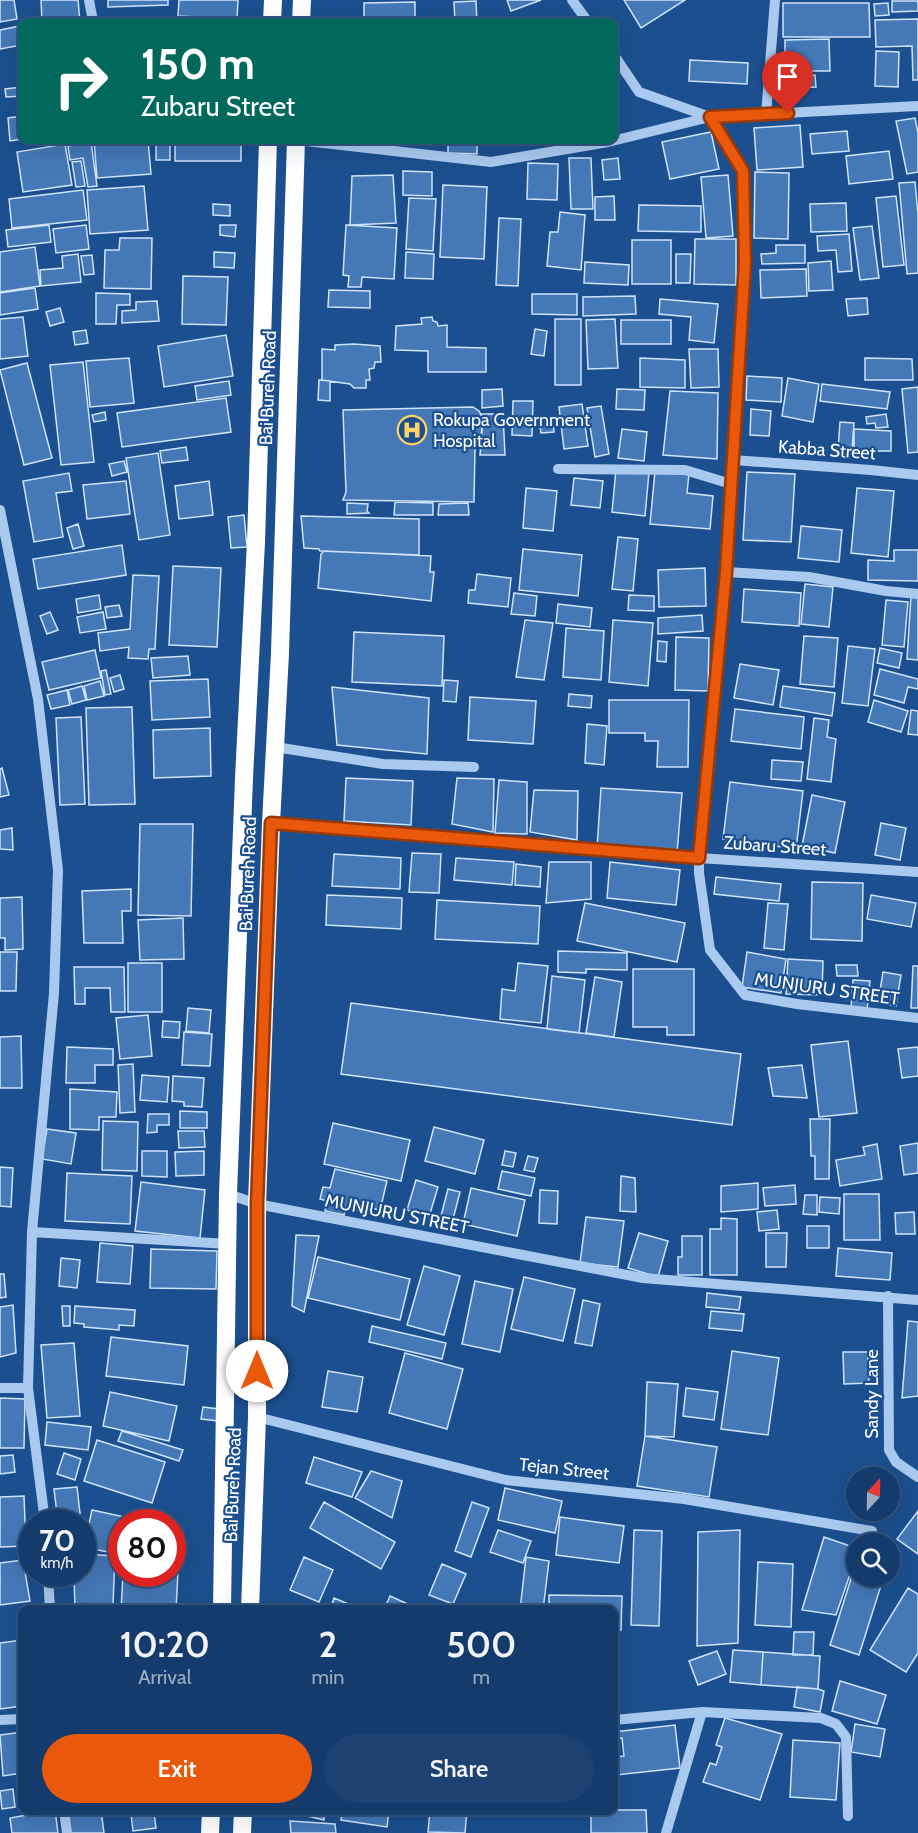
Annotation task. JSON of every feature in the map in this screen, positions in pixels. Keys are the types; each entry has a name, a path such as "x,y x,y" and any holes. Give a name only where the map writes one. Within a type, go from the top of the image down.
{"highway":[{"path":"272,18 273,0"},
{"path":"301,18 302,0"},
{"name":"Bai Bureh Road","path":"222,1605 228,1194 244,778 256,542 268,144"},
{"name":"Bai Bureh Road","path":"250,1605 257,1417 257,1204 271,823 280,653 297,144"},
{"path":"210,1833 211,1815"},
{"path":"242,1833 243,1815"}],"street":[{"path":"89,0 92,16"},
{"path":"572,0 585,18"},
{"path":"766,115 774,0"},
{"path":"618,60 639,92 710,117"},
{"path":"618,140 710,117 918,106"},
{"name":"MUNJURU STREET","path":"710,117 743,171 745,263 726,572 699,858 710,950 745,995 796,1004 918,1018"},
{"path":"332,144 491,162 596,144"},
{"name":"Kabba Street","path":"733,460 918,475"},
{"path":"558,469 685,470 731,484"},
{"path":"0,510 38,699 58,870 54,993 32,1232 28,1388 43,1509"},
{"path":"0,572 12,571"},
{"path":"726,572 809,577 886,591 918,594"},
{"path":"275,747 383,764 474,767"},
{"name":"Zubaru Street","path":"271,823 699,858 918,872"},
{"name":"MUNJURU STREET","path":"228,1194 257,1204 644,1278 918,1300"},
{"path":"32,1232 228,1244"},
{"name":"Sandy Lane","path":"888,1296 889,1450 896,1462 918,1477"},
{"path":"0,1388 28,1388"},
{"name":"Tejan Street","path":"257,1417 506,1480 684,1500 872,1531"},
{"path":"49,1587 50,1605"},
{"path":"666,1833 702,1712"},
{"path":"618,1720 702,1712 821,1718 836,1724 846,1737 848,1816"},
{"path":"0,1720 18,1719"},
{"path":"65,1815 67,1833"}],"building":[{"path":"0,0 14,0 17,19 0,22"},
{"path":"41,0 78,0 80,18 42,18"},
{"path":"108,0 168,0 168,5 108,7"},
{"path":"179,0 238,0 237,18 178,16"},
{"path":"507,0 541,0 511,11"},
{"path":"624,0 685,0 641,28"},
{"path":"476,1 477,18 455,18 454,2"},
{"path":"892,1 918,1 918,11 892,12"},
{"path":"415,2 415,18 364,18 364,3"},
{"path":"783,3 869,3 870,37 783,37"},
{"path":"888,3 889,15 875,16 874,4"},
{"path":"918,19 918,80 913,80 912,46 876,47 875,20"},
{"path":"18,26 18,46 0,49 0,30"},
{"path":"829,39 830,71 785,71 785,40"},
{"path":"876,51 899,52 898,87 875,86"},
{"path":"690,60 748,63 747,84 689,81"},
{"path":"815,75 816,87 776,89 775,76"},
{"path":"18,87 18,96 6,97 5,89"},
{"path":"18,117 18,140 10,141 8,118"},
{"path":"915,118 918,133 918,172 907,174 896,121"},
{"path":"800,125 803,167 757,170 754,128"},
{"path":"847,131 849,151 812,154 810,134"},
{"path":"711,132 719,169 670,179 662,142"},
{"path":"65,144 72,185 23,192 17,152"},
{"path":"91,144 97,186 88,187 83,158 70,160 68,146"},
{"path":"94,144 148,144 151,174 97,178"},
{"path":"156,144 170,144 170,160 156,160"},
{"path":"175,144 241,144 241,161 175,161"},
{"path":"448,144 477,144 477,154 448,153"},
{"path":"889,151 893,179 849,184 846,156"},
{"path":"569,158 591,158 593,209 571,209"},
{"path":"618,158 620,179 604,180 602,160"},
{"path":"81,161 85,186 76,187 72,162"},
{"path":"528,163 558,164 557,200 527,199"},
{"path":"403,171 432,172 432,196 403,195"},
{"path":"755,172 789,173 788,239 754,238"},
{"path":"393,175 396,223 350,225 352,176"},
{"path":"728,175 733,236 706,238 701,177"},
{"path":"915,182 918,214 918,273 907,274 899,183"},
{"path":"443,185 487,187 484,259 440,257"},
{"path":"144,186 148,230 90,234 87,190"},
{"path":"83,190 87,220 12,228 9,199"},
{"path":"614,196 615,220 595,220 595,197"},
{"path":"896,196 904,265 883,267 876,198"},
{"path":"409,198 436,199 433,251 406,249"},
{"path":"846,203 847,231 811,232 810,204"},
{"path":"213,204 230,205 230,216 213,215"},
{"path":"639,205 701,206 701,232 638,231"},
{"path":"560,212 585,215 581,270 547,266 550,232 558,232"},
{"path":"499,218 521,219 518,286 496,285"},
{"path":"49,225 51,242 8,247 6,230"},
{"path":"86,225 89,249 56,253 53,229"},
{"path":"220,225 236,225 235,237 220,235"},
{"path":"346,225 397,228 394,279 362,277 361,287 348,287 349,276 343,275"},
{"path":"872,226 879,278 860,280 853,228"},
{"path":"849,234 852,271 838,272 836,250 818,251 817,236"},
{"path":"120,238 152,238 151,289 104,288 105,250 119,250"},
{"path":"695,239 736,239 736,285 694,284"},
{"path":"632,240 671,240 671,284 632,284"},
{"path":"776,245 805,245 805,263 762,264 761,254 776,253"},
{"path":"35,247 40,286 0,292 0,252"},
{"path":"214,252 235,253 234,268 214,267"},
{"path":"406,252 434,254 433,279 405,278"},
{"path":"78,254 81,282 41,286 40,270 63,268 62,256"},
{"path":"676,254 691,254 690,283 676,283"},
{"path":"92,255 94,274 84,275 81,256"},
{"path":"831,261 833,290 809,291 808,263"},
{"path":"585,262 629,265 628,285 584,283"},
{"path":"806,269 807,296 761,298 760,270"},
{"path":"183,276 228,277 226,325 182,324"},
{"path":"35,288 38,309 0,315 0,293"},
{"path":"329,290 370,291 370,308 328,307"},
{"path":"96,293 130,294 130,305 117,305 116,324 96,324"},
{"path":"532,294 577,294 577,315 532,314"},
{"path":"635,296 636,314 583,316 583,297"},
{"path":"867,298 868,314 848,316 846,299"},
{"path":"660,299 718,304 714,343 689,340 691,317 659,314"},
{"path":"157,301 159,321 122,323 122,311 136,310 136,302"},
{"path":"60,308 64,322 50,326 46,312"},
{"path":"23,317 28,356 0,359 0,319"},
{"path":"432,317 438,326 447,325 447,347 486,348 486,372 428,372 428,351 395,350 396,326 422,324 421,318"},
{"path":"555,319 581,319 581,385 555,385"},
{"path":"615,319 618,368 588,369 586,320"},
{"path":"621,320 671,320 671,344 621,344"},
{"path":"535,329 547,331 544,356 531,354"},
{"path":"86,330 88,343 75,345 73,332"},
{"path":"226,335 233,376 164,387 158,346"},
{"path":"335,345 380,346 381,362 375,362 374,368 369,369 370,380 366,380 366,388 354,388 350,384 322,380 322,349 335,350"},
{"path":"689,349 718,349 719,387 691,388"},
{"path":"129,358 134,403 90,407 86,361"},
{"path":"640,358 685,360 685,388 640,387"},
{"path":"865,358 912,359 913,380 865,380"},
{"path":"83,362 94,462 61,465 50,365"},
{"path":"27,363 52,458 24,465 0,370"},
{"path":"747,376 782,378 781,402 746,400"},
{"path":"788,378 819,384 813,422 782,416"},
{"path":"319,380 330,381 330,401 318,400"},
{"path":"229,381 231,395 197,400 195,386"},
{"path":"822,384 890,392 887,409 820,401"},
{"path":"918,387 918,452 908,453 902,389"},
{"path":"502,389 503,406 482,408 482,390"},
{"path":"617,389 645,390 644,410 616,409"},
{"path":"670,391 718,393 717,459 663,455"},
{"path":"226,398 231,432 122,447 117,413"},
{"path":"513,401 533,401 532,436 512,435"},
{"path":"582,404 588,446 564,449 559,407"},
{"path":"601,406 609,454 595,457 587,408"},
{"path":"473,407 479,411 483,419 481,436 475,449 474,502 343,500 346,492 343,410"},
{"path":"751,409 771,411 769,436 750,435"},
{"path":"105,412 106,420 94,422 92,415"},
{"name":"Rokupa Government Hospital","path":"481,414 503,414 505,455 480,455 483,419"},
{"path":"886,414 888,427 876,428 875,423 867,424 866,417"},
{"path":"553,418 554,432 541,433 539,419"},
{"path":"840,422 854,423 852,450 838,450"},
{"path":"622,429 647,432 644,461 618,458"},
{"path":"854,429 891,431 891,451 854,451"},
{"path":"186,447 188,460 162,463 160,451"},
{"path":"158,453 170,535 139,540 126,458"},
{"path":"124,461 127,472 112,476 109,464"},
{"path":"616,469 649,472 645,516 612,512"},
{"path":"655,471 689,474 687,493 713,496 710,529 650,524"},
{"path":"747,472 795,474 791,542 743,540"},
{"path":"69,473 72,491 56,493 63,537 34,542 23,481"},
{"path":"574,478 603,481 600,508 571,505"},
{"path":"126,481 130,514 87,519 83,485"},
{"path":"209,481 213,515 179,519 175,486"},
{"path":"526,488 557,491 553,531 523,528"},
{"path":"857,488 894,491 888,557 851,553"},
{"path":"395,502 433,503 433,515 394,515"},
{"path":"347,503 368,504 369,513 347,514"},
{"path":"468,503 469,515 438,515 439,504"},
{"path":"244,515 247,547 231,548 228,517"},
{"path":"301,516 419,519 419,555 320,551 304,548"},
{"path":"78,524 84,546 73,549 67,528"},
{"path":"801,526 842,530 839,562 798,558"},
{"path":"618,537 638,539 633,591 612,589"},
{"path":"122,545 126,575 38,589 33,559"},
{"path":"523,549 582,555 578,596 519,590"},
{"path":"894,550 918,550 918,581 868,580 868,560 894,561"},
{"path":"324,551 431,556 430,572 434,572 431,601 318,588 321,554"},
{"path":"173,566 221,568 217,647 169,645"},
{"path":"705,568 706,606 659,607 658,570"},
{"path":"477,574 511,578 508,607 468,603 469,590 475,590"},
{"path":"133,575 159,576 155,649 149,649 148,659 128,658 129,647 100,651 98,633 130,629"},
{"path":"805,584 833,587 829,627 801,624"},
{"path":"744,589 801,593 799,626 742,622"},
{"path":"514,593 537,596 535,616 511,614"},
{"path":"99,595 101,609 78,613 76,599"},
{"path":"629,595 654,596 654,611 628,610"},
{"path":"911,596 918,597 918,660 907,659"},
{"path":"886,600 908,602 904,647 882,645"},
{"path":"558,604 592,608 590,627 556,623"},
{"path":"119,605 122,616 107,618 105,607"},
{"path":"50,612 58,630 47,634 40,616"},
{"path":"103,612 106,629 80,633 77,617"},
{"path":"702,615 703,631 658,634 658,618"},
{"path":"525,620 553,623 544,680 516,677"},
{"path":"613,620 653,623 648,686 609,682"},
{"path":"566,628 604,631 601,680 563,677"},
{"path":"354,632 444,636 442,686 352,682"},
{"path":"804,636 838,638 834,687 800,684"},
{"path":"676,637 709,638 708,691 675,690"},
{"path":"658,641 667,642 666,662 657,661"},
{"path":"848,646 875,649 868,706 842,703"},
{"path":"880,648 902,653 899,668 877,663"},
{"path":"95,650 101,678 49,690 42,662"},
{"path":"188,656 190,675 153,678 151,658"},
{"path":"740,664 779,670 773,705 734,698"},
{"path":"880,669 918,679 918,689 908,687 904,703 874,695"},
{"path":"106,670 111,694 105,695 101,671"},
{"path":"120,675 124,689 114,692 110,678"},
{"path":"208,679 210,717 152,720 150,681"},
{"path":"444,680 458,681 456,702 443,701"},
{"path":"100,681 104,696 87,700 84,686"},
{"path":"82,686 86,700 72,704 68,690"},
{"path":"783,686 835,693 832,716 780,707"},
{"path":"332,687 429,698 427,754 337,745"},
{"path":"67,690 70,705 51,709 47,695"},
{"path":"569,694 592,696 591,708 568,706"},
{"path":"470,697 536,701 533,744 468,740"},
{"path":"609,700 689,700 688,767 657,767 658,741 645,741 645,733 609,733"},
{"path":"874,700 908,711 901,732 868,722"},
{"path":"132,707 135,804 89,805 86,708"},
{"path":"735,709 804,717 801,749 731,741"},
{"path":"911,710 918,711 918,735 908,734"},
{"path":"81,717 85,804 60,805 56,718"},
{"path":"814,718 829,720 827,737 836,739 831,782 807,779"},
{"path":"587,724 607,726 604,765 585,763"},
{"path":"210,728 211,776 154,778 153,730"},
{"path":"772,760 803,762 801,781 771,779"},
{"path":"2,768 9,795 0,797 0,769"},
{"path":"346,778 413,781 411,825 344,821"},
{"path":"457,778 494,779 493,832 452,824"},
{"path":"499,780 527,782 527,834 495,833"},
{"path":"730,782 803,791 796,849 723,839"},
{"path":"601,788 682,793 677,853 597,848"},
{"path":"534,790 578,791 577,840 530,832"},
{"path":"812,795 845,802 835,853 802,846"},
{"path":"881,823 906,828 900,860 875,855"},
{"path":"140,824 193,824 191,916 138,915"},
{"path":"12,828 13,850 0,849 0,830"},
{"path":"412,853 441,854 439,893 409,892"},
{"path":"334,854 401,858 400,889 332,886"},
{"path":"456,858 514,862 512,885 454,880"},
{"path":"549,862 591,862 591,899 546,903"},
{"path":"610,862 680,870 676,905 607,898"},
{"path":"516,864 541,867 540,887 515,885"},
{"path":"716,877 781,884 779,901 714,894"},
{"path":"812,882 863,883 862,941 811,939"},
{"path":"131,889 131,911 122,911 123,943 84,943 82,891"},
{"path":"327,895 402,898 401,929 326,925"},
{"path":"871,895 916,903 911,927 867,919"},
{"path":"22,897 23,949 5,950 5,938 0,938 0,898"},
{"path":"437,900 540,906 538,944 435,939"},
{"path":"585,903 685,923 677,962 577,941"},
{"path":"768,903 788,904 784,950 764,948"},
{"path":"183,918 184,959 140,960 138,920"},
{"path":"558,951 627,953 627,970 586,969 586,973 558,972"},
{"path":"0,952 17,952 16,991 0,991"},
{"path":"747,952 786,959 781,993 742,987"},
{"path":"788,959 823,961 822,995 786,994"},
{"path":"128,963 162,963 162,1012 128,1012"},
{"path":"518,963 548,966 541,1023 500,1019 502,989 515,991"},
{"path":"836,965 857,965 858,976 837,976"},
{"path":"913,966 918,966 918,1008 911,1008"},
{"path":"74,967 124,967 125,1012 111,1012 110,988 85,988 85,1004 75,1004"},
{"path":"633,969 694,969 694,1035 667,1035 667,1027 633,1027"},
{"path":"883,972 901,975 896,1006 878,1003"},
{"path":"552,976 585,980 579,1033 547,1029"},
{"path":"595,977 622,982 614,1037 586,1033"},
{"path":"853,980 870,981 867,1010 851,1008"},
{"path":"351,1003 741,1054 732,1125 341,1074"},
{"path":"188,1008 211,1010 209,1033 186,1031"},
{"path":"148,1015 152,1056 120,1059 116,1018"},
{"path":"163,1021 180,1022 179,1038 162,1037"},
{"path":"184,1032 212,1034 210,1066 182,1065"},
{"path":"21,1036 22,1088 0,1088 0,1037"},
{"path":"848,1041 857,1113 819,1117 811,1045"},
{"path":"67,1047 113,1049 113,1065 95,1065 95,1083 66,1083"},
{"path":"918,1047 918,1076 902,1078 898,1049"},
{"path":"133,1064 135,1112 120,1113 118,1065"},
{"path":"802,1065 807,1098 773,1096 768,1068"},
{"path":"142,1075 169,1077 167,1102 140,1100"},
{"path":"173,1076 204,1078 202,1107 184,1106 184,1102 172,1101"},
{"path":"70,1089 117,1092 116,1117 99,1117 99,1130 70,1129"},
{"path":"180,1111 207,1112 207,1128 180,1128"},
{"path":"148,1114 169,1114 169,1125 157,1125 157,1132 147,1133"},
{"path":"810,1119 830,1119 829,1179 815,1179 815,1156 811,1156"},
{"path":"103,1121 138,1122 137,1171 102,1170"},
{"path":"333,1123 410,1140 401,1181 324,1164"},
{"path":"434,1127 484,1140 475,1174 425,1161"},
{"path":"47,1129 76,1133 71,1164 42,1159"},
{"path":"178,1131 204,1131 205,1147 179,1148"},
{"path":"918,1143 918,1173 904,1175 900,1146"},
{"path":"877,1144 882,1179 840,1186 836,1160 865,1155 863,1147"},
{"path":"142,1151 167,1151 167,1177 142,1176"},
{"path":"204,1151 204,1175 176,1176 175,1152"},
{"path":"505,1151 516,1153 513,1167 502,1165"},
{"path":"528,1156 538,1158 534,1172 524,1170"},
{"path":"0,1167 13,1168 11,1207 0,1206"},
{"path":"335,1169 387,1181 380,1210 362,1206 361,1211 346,1207 344,1215 325,1211 327,1201 320,1199 323,1187 330,1188"},
{"path":"502,1171 535,1178 531,1196 498,1189"},
{"path":"67,1173 132,1176 130,1224 65,1221"},
{"path":"621,1176 635,1178 636,1212 620,1211"},
{"path":"416,1180 438,1187 429,1217 407,1210"},
{"path":"141,1182 205,1190 200,1238 135,1231"},
{"path":"758,1183 758,1209 721,1212 721,1186"},
{"path":"795,1185 796,1204 765,1206 763,1188"},
{"path":"471,1188 525,1200 517,1236 463,1224"},
{"path":"448,1189 460,1192 452,1223 440,1220"},
{"path":"540,1190 558,1191 557,1224 539,1223"},
{"path":"844,1194 879,1194 880,1240 844,1240"},
{"path":"805,1195 817,1195 817,1215 803,1214"},
{"path":"820,1197 840,1198 839,1214 819,1212"},
{"path":"777,1210 779,1229 759,1231 757,1212"},
{"path":"914,1212 915,1234 896,1234 895,1213"},
{"path":"586,1217 624,1221 618,1267 580,1263"},
{"path":"721,1218 737,1219 737,1275 710,1275 710,1229 721,1229"},
{"path":"807,1226 829,1226 829,1248 807,1248"},
{"path":"639,1233 668,1241 658,1277 628,1268"},
{"path":"766,1233 787,1233 786,1267 766,1267"},
{"path":"296,1235 319,1236 304,1312 292,1306"},
{"path":"682,1236 702,1236 702,1275 678,1275 678,1257 682,1257"},
{"path":"100,1243 133,1246 130,1284 97,1282"},
{"path":"838,1248 892,1253 890,1280 836,1276"},
{"path":"151,1249 217,1251 216,1289 150,1288"},
{"path":"318,1257 410,1279 400,1320 308,1298"},
{"path":"61,1258 80,1260 77,1288 59,1286"},
{"path":"424,1266 460,1276 444,1335 407,1325"},
{"path":"0,1274 4,1274 6,1297 0,1298"},
{"path":"524,1277 575,1289 563,1341 511,1329"},
{"path":"475,1281 513,1289 500,1352 462,1344"},
{"path":"707,1293 741,1297 739,1310 706,1307"},
{"path":"583,1300 600,1304 592,1346 575,1343"},
{"path":"13,1305 16,1353 0,1357 0,1307"},
{"path":"62,1306 70,1306 70,1326 63,1326"},
{"path":"75,1306 135,1310 134,1326 119,1325 119,1330 84,1327 84,1324 74,1323"},
{"path":"711,1311 744,1314 742,1331 709,1328"},
{"path":"908,1321 918,1322 918,1396 902,1398"},
{"path":"372,1326 446,1343 442,1359 369,1342"},
{"path":"111,1337 188,1346 184,1385 106,1376"},
{"path":"74,1343 80,1416 47,1418 41,1345"},
{"path":"732,1351 779,1358 768,1435 721,1429"},
{"path":"843,1352 868,1352 869,1383 844,1384"},
{"path":"405,1353 463,1369 447,1429 389,1413"},
{"path":"328,1371 363,1377 357,1412 322,1407"},
{"path":"647,1382 678,1384 674,1437 645,1436"},
{"path":"686,1388 718,1392 714,1420 683,1416"},
{"path":"110,1392 177,1406 169,1441 103,1426"},
{"path":"0,1398 25,1399 24,1448 0,1448"},
{"path":"203,1407 219,1409 218,1421 201,1419"},
{"path":"47,1422 91,1427 88,1450 45,1445"},
{"path":"122,1431 183,1450 179,1461 118,1441"},
{"path":"645,1436 717,1447 709,1497 637,1486"},
{"path":"97,1440 165,1462 152,1503 84,1481"},
{"path":"64,1453 81,1459 75,1480 57,1474"},
{"path":"13,1455 15,1472 0,1474 0,1456"},
{"path":"314,1457 362,1472 352,1497 306,1483"},
{"path":"371,1471 402,1481 392,1518 355,1498"},
{"path":"77,1487 80,1509 56,1509 54,1489"},
{"path":"505,1488 562,1501 555,1533 498,1520"},
{"path":"24,1496 25,1509 18,1509 18,1546 0,1547 0,1497"},
{"path":"324,1502 395,1542 381,1569 310,1528"},
{"path":"472,1502 489,1508 471,1557 455,1551"},
{"path":"96,1511 108,1513 108,1552 96,1550"},
{"path":"918,1511 918,1554 900,1541 900,1535"},
{"path":"560,1517 624,1526 619,1563 556,1555"},
{"path":"498,1530 531,1541 523,1563 490,1552"},
{"path":"634,1530 662,1531 659,1626 631,1625"},
{"path":"740,1530 738,1643 697,1646 698,1532"},
{"path":"824,1537 846,1545 846,1586 836,1615 802,1610"},
{"path":"96,1555 108,1556 108,1587 114,1587 113,1604 75,1605 74,1587 96,1587"},
{"path":"304,1557 333,1570 319,1602 290,1590"},
{"path":"526,1557 549,1561 544,1605 521,1605"},
{"path":"18,1561 18,1587 28,1587 30,1601 0,1605 0,1563"},
{"path":"758,1562 793,1564 791,1627 755,1625"},
{"path":"442,1564 466,1574 453,1604 429,1595"},
{"path":"122,1587 177,1587 176,1605 121,1605"},
{"path":"848,1587 881,1587 859,1655 830,1645"},
{"path":"908,1588 918,1594 918,1653 906,1672 870,1650"},
{"path":"549,1595 622,1596 621,1630 618,1630 618,1605 549,1605"},
{"path":"390,1596 410,1605 386,1605"},
{"path":"334,1598 351,1605 332,1605"},
{"path":"794,1632 814,1632 813,1655 793,1655"},
{"path":"18,1641 18,1707 0,1709 0,1643"},
{"path":"733,1650 763,1652 761,1685 730,1682"},
{"path":"717,1651 726,1674 698,1685 689,1661"},
{"path":"763,1652 820,1656 818,1689 761,1685"},
{"path":"840,1681 886,1695 877,1724 832,1711"},
{"path":"797,1687 824,1691 820,1712 794,1707"},
{"path":"725,1718 782,1734 760,1800 703,1782 710,1763 716,1765 722,1747 716,1745"},
{"path":"855,1724 885,1729 880,1757 851,1752"},
{"path":"675,1725 680,1768 618,1775 618,1757 624,1756 622,1738 618,1738 618,1732"},
{"path":"18,1733 18,1774 3,1776 0,1735"},
{"path":"793,1740 840,1743 836,1800 790,1797"},
{"path":"13,1789 15,1807 2,1809 0,1791"},
{"path":"618,1810 646,1810 647,1833 591,1833 591,1815 618,1815"},
{"path":"27,1815 56,1815 58,1833 12,1833 10,1818"},
{"path":"68,1815 102,1815 104,1833 70,1833"},
{"path":"131,1815 154,1815 156,1828 133,1831"},
{"path":"303,1815 324,1815 324,1820"},
{"path":"342,1815 388,1815 387,1827 341,1820"},
{"path":"430,1815 467,1815 465,1833 428,1832"},
{"path":"290,1821 335,1824 336,1833 291,1833"}],"place":[{"name":"Rokupa Government Hospital","path":"412,430"}],"route":[{"path":"257,1371 257,1204 271,823 699,858 726,572 745,263 743,171 710,117 788,113"}]}
